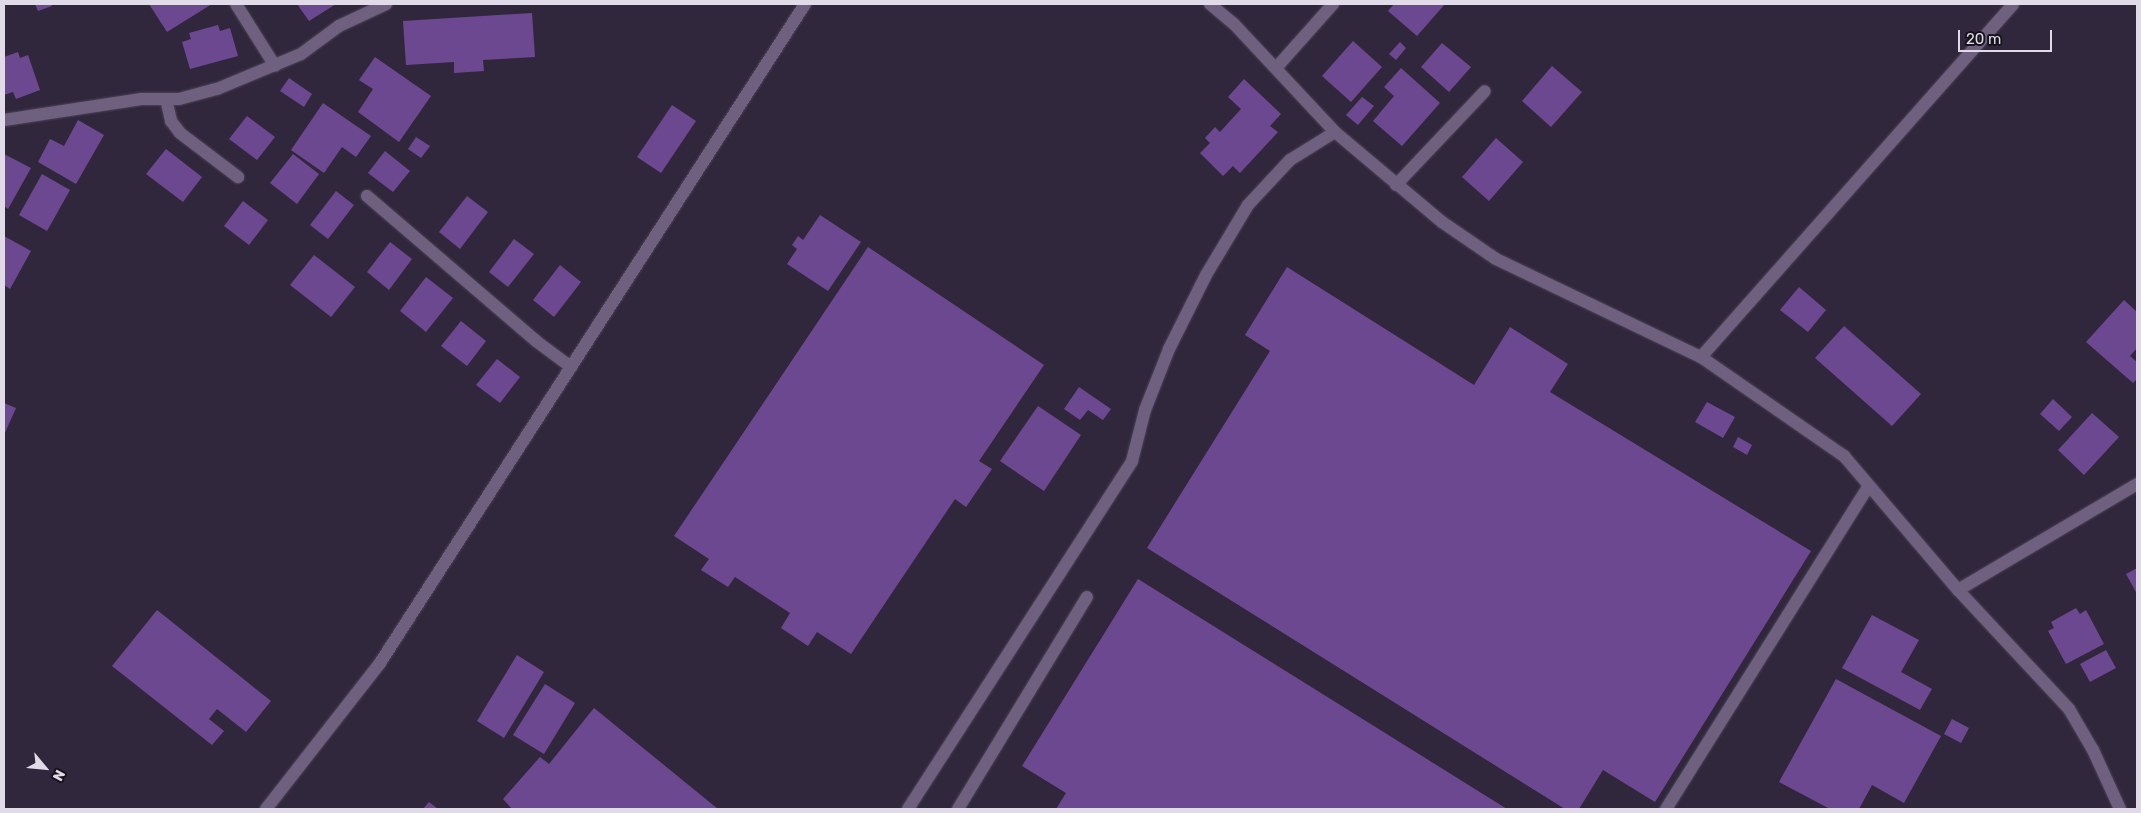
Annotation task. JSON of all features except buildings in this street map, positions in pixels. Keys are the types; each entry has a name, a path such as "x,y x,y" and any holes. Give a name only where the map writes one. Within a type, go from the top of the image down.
{"street":[{"path":"236,4 275,66"},
{"path":"4,120 141,100 166,99 217,89 301,54 339,26 386,4"},
{"path":"266,809 380,663 805,4"},
{"path":"1210,4 1234,24 1335,132 1396,185 1496,259 1701,357 1844,456 1958,590 2069,709 2093,750 2120,809"},
{"path":"1276,68 1333,4"},
{"path":"1701,357 2013,4"},
{"path":"1396,185 1485,91"},
{"path":"166,99 172,121 180,133 238,177"},
{"path":"908,809 1132,460 1145,410 1169,349 1206,275 1248,205 1290,160 1335,132"},
{"path":"367,196 536,341 572,366"},
{"path":"1958,590 2137,484"},
{"path":"1666,809 1869,486"},
{"path":"959,809 1087,596"}]}
